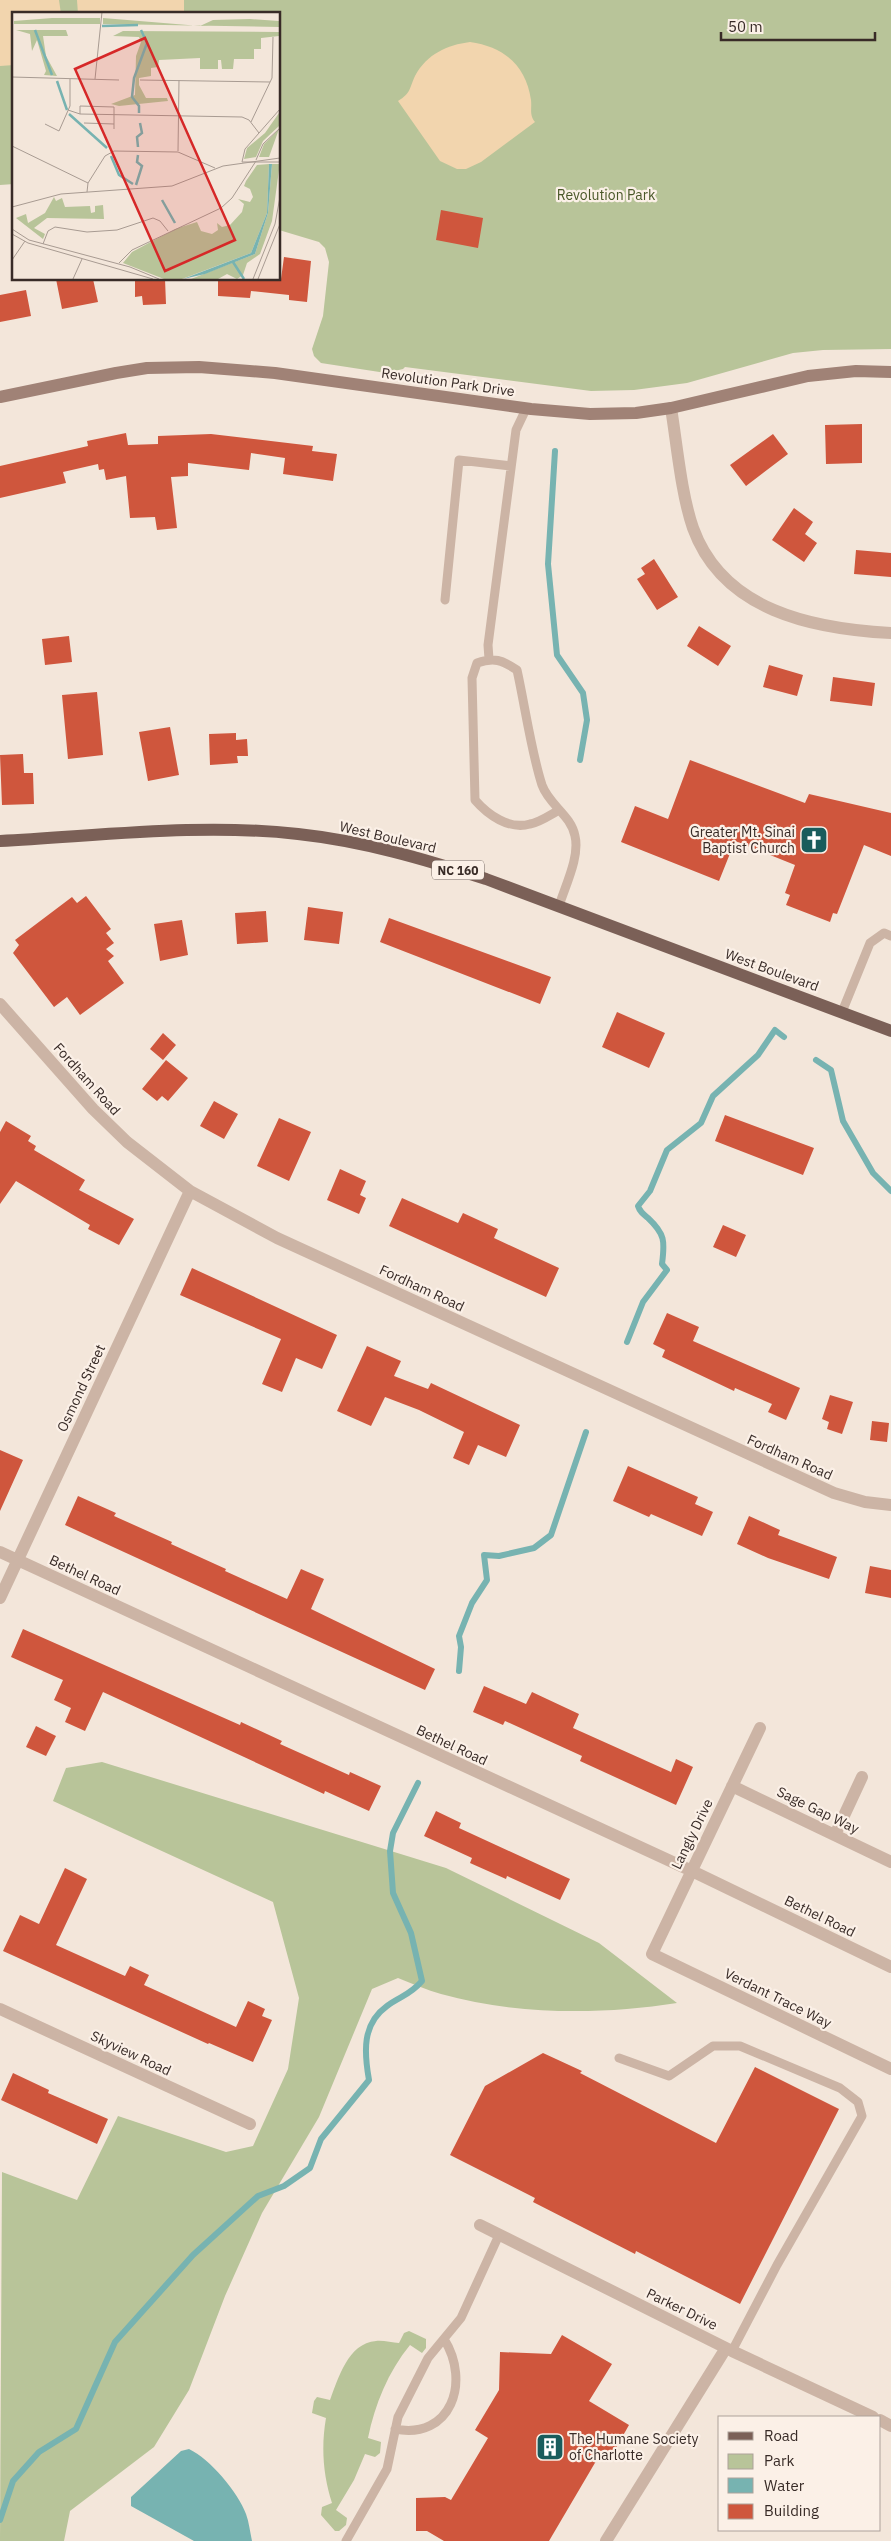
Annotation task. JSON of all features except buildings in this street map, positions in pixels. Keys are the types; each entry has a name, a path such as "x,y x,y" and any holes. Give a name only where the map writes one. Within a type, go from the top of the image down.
{"main road":[{"name":"West Boulevard","path":"0,842 202,830 298,834 354,842 420,858 559,906 891,1031"}],"street":[{"name":"Revolution Park Drive","path":"0,397 147,368 199,367 276,372 526,408 590,414 636,413 672,408 808,376 856,371 891,372"},
{"path":"672,408 680,466 693,527 704,550 723,575 744,594 769,609 786,615 812,622 891,633"},
{"name":"Fordham Road","path":"0,1004 93,1109 131,1146 190,1191 285,1242 744,1453 834,1493 865,1502 891,1505"},
{"name":"Osmond Street","path":"0,1598 190,1191"},
{"name":"Bethel Road","path":"0,1552 692,1871 891,1967"},
{"name":"Langly Drive","path":"652,1954 760,1728"},
{"path":"835,1835 862,1777"},
{"name":"Sage Gap Way","path":"732,1786 891,1862"},
{"name":"Verdant Trace Way","path":"652,1954 891,2069"},
{"name":"Skyview Road","path":"0,2009 250,2124"},
{"name":"Parker Drive","path":"480,2225 729,2349 871,2416"},
{"path":"606,2541 729,2349"}],"lane":[{"path":"489,659 488,645 516,430 526,408"},
{"path":"445,600 459,460 511,466"},
{"path":"558,810 530,825 513,825 484,811 475,800 472,678 477,663 489,659 502,660 516,670 543,787 558,810 568,818 576,836 574,856 559,906"},
{"path":"842,1012 870,943 884,934 891,936"},
{"path":"619,2058 669,2076 714,2046 740,2046 840,2088 858,2102 862,2116 729,2349"},
{"path":"346,2541 387,2469 398,2417 428,2358 461,2318 499,2235"},
{"path":"395,2429 411,2432 427,2429 437,2422 453,2399 457,2368 451,2350 444,2339"}],"green space":[{"name":"Revolution Park","path":"0,0 891,0 891,349 823,350 793,353 687,383 634,390 591,391 405,367 386,373 321,363 314,356 312,349 323,316 329,262 325,248 319,242 280,230 280,12 12,12 12,184 0,185"},
{"path":"102,1762 446,1868 599,1943 677,2003 619,2010 559,2011 499,2006 470,2001 436,1992 398,1978 372,1989 319,2117 262,2213 225,2296 189,2390 154,2447 70,2511 64,2541 0,2541 2,2172 77,2200 118,2116 226,2152 253,2146 288,2069 299,1998 273,1902 53,1801 66,1768"},
{"path":"409,2331 426,2339 426,2348 422,2353 410,2345 395,2366 383,2389 374,2413 368,2438 381,2442 380,2453 375,2457 365,2454 354,2480 336,2510 347,2518 346,2525 339,2531 335,2531 321,2515 322,2507 332,2503 324,2461 326,2418 312,2413 314,2401 317,2397 330,2400 346,2363 358,2348 366,2343 376,2341 399,2343 404,2333"}],"sand":[{"path":"0,0 59,0 61,12 12,12 12,65 0,66"},
{"path":"77,0 184,0 184,12 78,12"},
{"path":"470,42 482,44 503,53 518,68 528,88 531,100 531,114 535,122 481,162 466,169 457,169 440,161 398,101 408,93 420,68 432,56 453,45"}],"water":[{"path":"189,2449 206,2460 237,2496 246,2514 252,2541 194,2541 131,2506 131,2497 181,2451"}],"waterway":[{"path":"555,451 548,564 557,655 583,693 587,720 580,760"},
{"path":"627,1342 643,1302 667,1270 662,1264 663,1244 661,1234 638,1206 650,1191 667,1150 701,1123 713,1096 758,1055 775,1030 784,1037"},
{"path":"816,1060 831,1070 843,1121 873,1173 891,1191"},
{"path":"459,1671 461,1647 459,1636 472,1603 487,1580 484,1555 499,1556 534,1548 551,1535 586,1432"},
{"path":"0,2520 13,2481 39,2452 76,2429 115,2342 193,2255 258,2196 284,2186 310,2168 321,2139 369,2080 366,2049 369,2030 373,2021 387,2006 409,1993 422,1981 411,1933 393,1893 390,1851 393,1833 418,1783"}],"place":[{"name":"Greater Mt. Sinai Baptist Church","path":"814,840"},
{"name":"The Humane Society of Charlotte","path":"550,2447"}]}
